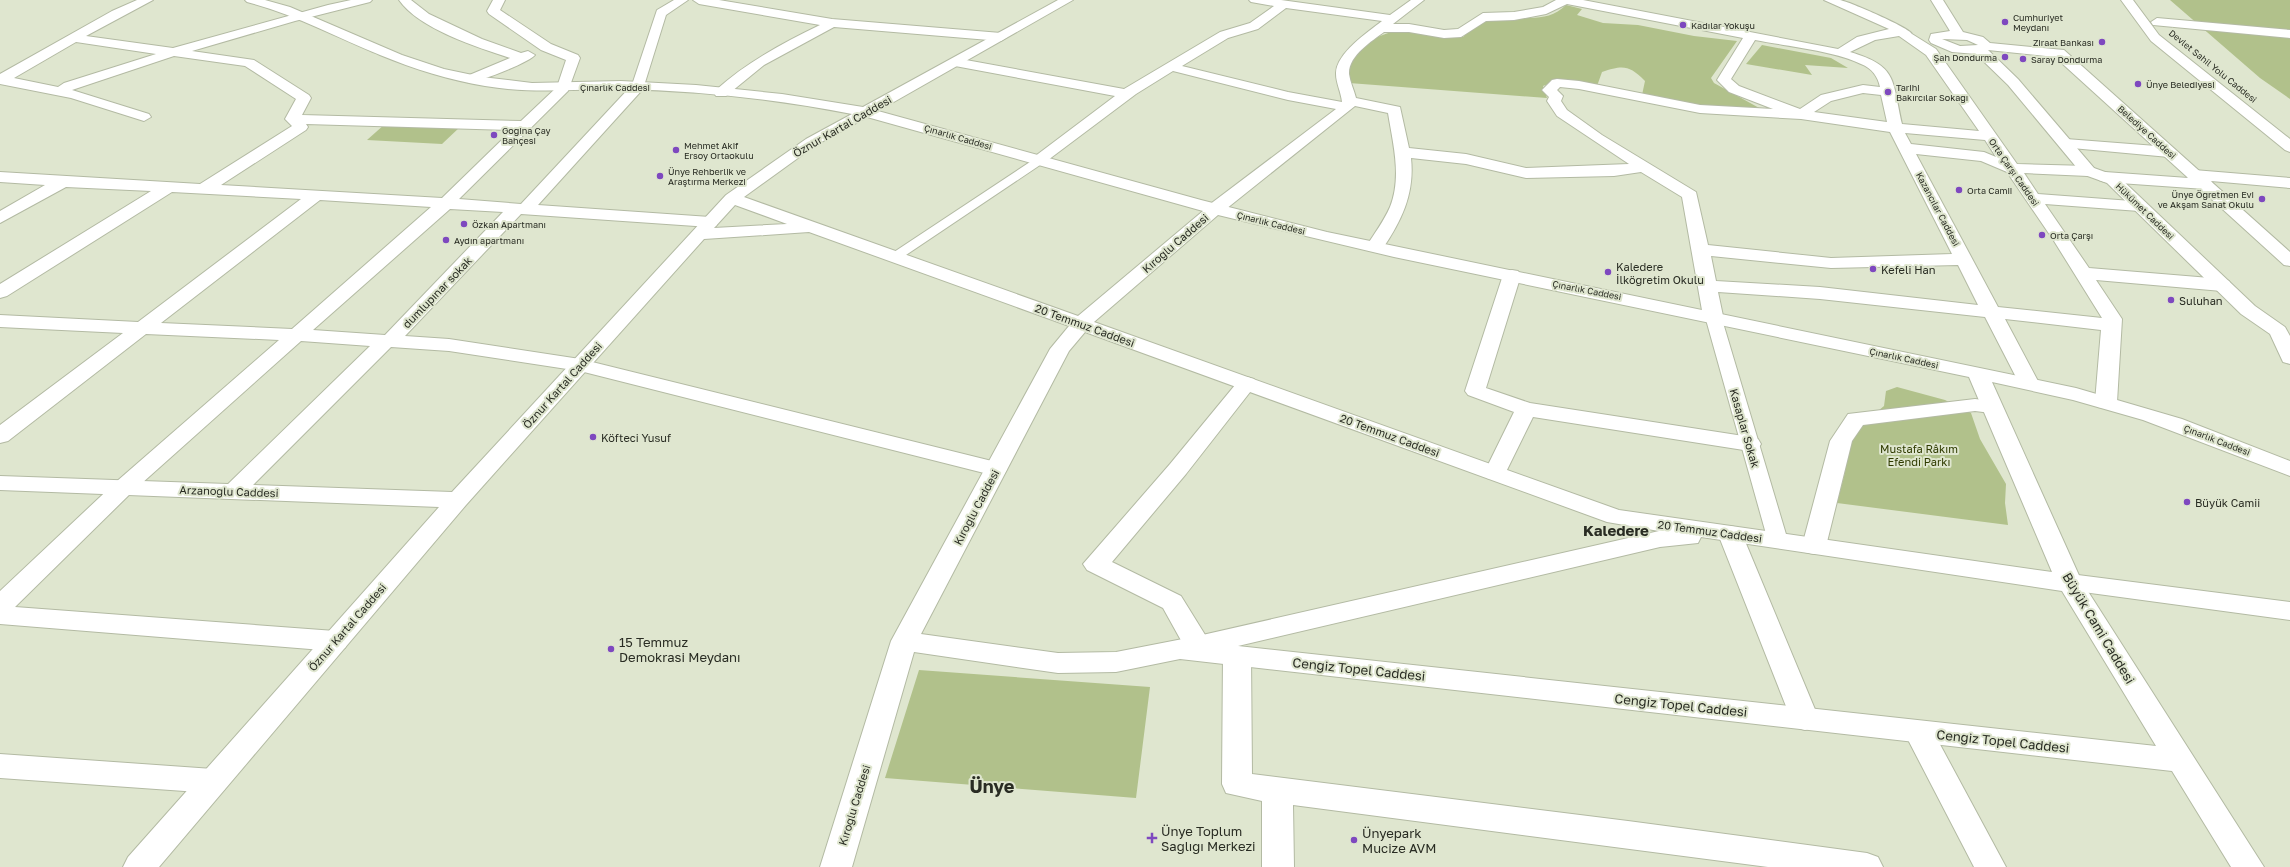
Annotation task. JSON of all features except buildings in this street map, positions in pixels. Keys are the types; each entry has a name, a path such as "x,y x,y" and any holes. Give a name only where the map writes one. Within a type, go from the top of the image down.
{"street":[{"path":"0,79 116,14 147,0"},
{"name":"Çınarlık Caddesi","path":"252,0 297,15 386,53 440,72 498,84 563,88 638,86 817,102 866,112 1215,209 1375,247 1713,316 1970,372 2029,383 2106,402 2210,436 2290,469"},
{"path":"60,92 69,86 172,52 297,15 366,0"},
{"path":"405,0 409,7 444,26 492,48 522,58"},
{"path":"0,606 124,487 446,203 563,88 573,58 546,46 493,11 499,0"},
{"path":"638,86 661,13 682,0"},
{"path":"699,0 832,22 1001,37"},
{"name":"Öznur Kartal Caddesi","path":"139,867 458,500 732,198 811,142 1067,0"},
{"path":"1255,0 1444,34 1460,33 1483,17 1514,16 1546,10 1565,0"},
{"path":"1349,104 1342,69 1349,55 1418,0"},
{"name":"Kazancılar Caddesi","path":"1565,0 1750,37 1840,53 1867,61 1884,75 1895,128 2029,383"},
{"name":"Orta Çarşı Caddesi","path":"1830,0 1888,24 1930,52 1951,79 2010,168 2063,241 2112,319 2106,402"},
{"path":"1937,0 1959,36"},
{"name":"Devlet Sahil Yolu Caddesi","path":"2127,0 2155,38 2290,147"},
{"name":"Devlet Sahil Yolu Caddesi","path":"2140,0 2148,13 2194,52"},
{"path":"1039,160 1127,94 1224,35 1254,26 1284,4"},
{"path":"721,93 732,82 758,63 832,22"},
{"path":"2158,22 2290,34"},
{"path":"1840,53 1850,44 1870,37 1902,32 1935,38 1944,35 1975,39 2088,171"},
{"path":"1750,37 1740,56 1724,80 1734,89 1801,115"},
{"path":"73,38 249,63 304,98 292,120"},
{"name":"Belediye Caddesi","path":"1935,38 1937,42 1949,47 2059,53 2289,258"},
{"path":"472,79 546,46"},
{"path":"955,62 1127,94"},
{"path":"1172,67 1288,96 1395,110 1402,152 1404,185 1398,207 1375,247"},
{"path":"0,79 60,92 144,117"},
{"path":"1713,316 1690,195 1562,113 1554,101 1556,96 1549,90 1557,83 1579,85 1700,109 1801,115 1895,128 1988,136"},
{"name":"dumlupınar sokak","path":"234,491 388,341 521,208 638,86"},
{"path":"1801,115 1826,98 1863,89 1888,92"},
{"name":"Kıroğlu Caddesi","path":"836,867 904,641 1060,349 1082,323 1215,209 1349,104"},
{"path":"292,120 524,126"},
{"path":"204,189 301,127 292,120"},
{"path":"2066,144 2169,152"},
{"path":"1905,148 1984,157 2010,168 2088,171"},
{"path":"1402,152 1466,159 1526,173 1614,171 1643,166"},
{"name":"Hükümet Caddesi","path":"2088,171 2112,180 2248,310 2278,331 2290,358"},
{"path":"0,176 63,182 316,195 521,208 705,228 814,228"},
{"path":"2105,177 2290,183"},
{"path":"0,218 63,182"},
{"path":"0,292 169,187"},
{"path":"0,436 316,195"},
{"name":"20 Temmuz Caddesi","path":"732,198 1082,323 1615,517 2065,582 2290,611"},
{"path":"2032,198 2139,206"},
{"path":"1701,250 1831,263 1964,259"},
{"path":"2084,273 2222,285"},
{"path":"1512,275 1475,391 1526,409 1750,444"},
{"path":"1708,286 1820,293 2112,325"},
{"path":"0,321 297,335 449,344 580,365 996,469"},
{"name":"Büyük Cami Caddesi","path":"1970,372 1983,406 2065,582 2248,867"},
{"path":"1190,648 1172,602 1096,564 1178,470 1247,383"},
{"path":"1814,546 1841,441 1856,419 1983,406"},
{"path":"1495,473 1526,409"},
{"name":"Arzanoğlu Caddesi","path":"0,483 458,500"},
{"path":"904,641 1058,663 1116,662 1190,648 1660,539 1730,534 1805,719"},
{"path":"0,615 335,641"},
{"name":"Cengiz Topel Caddesi","path":"1190,648 1237,656 2180,760"},
{"path":"1237,656 1237,784 1277,791 1868,867"},
{"path":"1919,732 1990,867"},
{"path":"0,766 213,782"},
{"path":"1277,791 1278,867"}],"lane":[{"path":"895,256 1039,160"},
{"name":"Kasaplar Sokak","path":"1713,316 1778,541"}],"green space":[{"path":"2170,0 2290,0 2290,99 2260,78"},
{"path":"1566,5 1582,9 1577,15 1603,23 1638,25 1694,36 1737,41 1711,78 1714,83 1761,109 1703,106 1642,95 1645,81 1630,69 1625,68 1615,68 1602,72 1597,86 1558,80 1543,86 1547,98 1349,83 1346,69 1358,53 1371,42 1384,35 1397,31 1412,31 1463,37 1478,23 1488,18 1529,18 1548,16 1557,12"},
{"path":"1762,45 1831,58 1848,68 1805,65 1812,75 1746,64"},
{"path":"385,124 460,127 442,144 367,140"},
{"name":"Mustafa Râkım Efendi Parkı","path":"1897,387 1945,400 1971,413 1980,439 2006,484 2005,503 2008,525 1837,503 1845,472 1848,443 1866,421 1884,406 1886,391"},
{"path":"919,670 1150,687 1136,798 885,778"}],"place":[{"name":"Cumhuriyet Meydanı","path":"2005,22"},
{"name":"Kadılar Yokuşu","path":"1683,25"},
{"name":"Ziraat Bankası","path":"2102,42"},
{"name":"Şah Dondurma","path":"2005,57"},
{"name":"Saray Dondurma","path":"2023,59"},
{"name":"Ünye Belediyesi","path":"2138,84"},
{"name":"Tarihi Bakırcılar Sokağı","path":"1888,92"},
{"name":"Gogina Çay Bahçesi","path":"494,135"},
{"name":"Mehmet Akif Ersoy Ortaokulu","path":"676,150"},
{"name":"Ünye Rehberlik ve Araştırma Merkezi","path":"660,176"},
{"name":"Orta Camii","path":"1959,190"},
{"name":"Ünye Öğretmen Evi ve Akşam Sanat Okulu","path":"2262,199"},
{"name":"Özkan Apartmanı","path":"464,224"},
{"name":"Orta Çarşı","path":"2042,235"},
{"name":"Aydın apartmanı","path":"446,240"},
{"name":"Kefeli Han","path":"1873,269"},
{"name":"Kaledere İlköğretim Okulu","path":"1608,272"},
{"name":"Suluhan","path":"2171,300"},
{"name":"Köfteci Yusuf","path":"593,437"},
{"name":"Büyük Camii","path":"2187,502"},
{"name":"15 Temmuz Demokrasi Meydanı","path":"611,649"},
{"name":"Ünye Toplum Sağlığı Merkezi","path":"1152,838"},
{"name":"Ünyepark Mucize AVM","path":"1354,840"}],"district":[{"name":"Kaledere","path":"1616,530"},
{"name":"Ünye","path":"992,786"}]}
